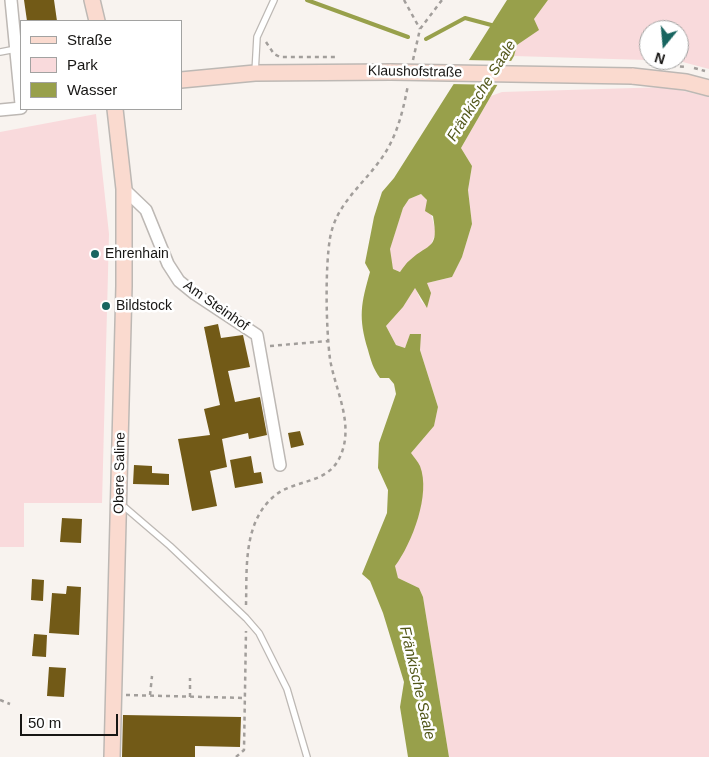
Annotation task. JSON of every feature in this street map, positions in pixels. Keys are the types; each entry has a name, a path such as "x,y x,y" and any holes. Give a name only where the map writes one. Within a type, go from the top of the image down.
{"main road":[{"path":"92,0 97,20"},
{"name":"Klaushofstraße","path":"182,80 203,76 255,73 391,72 632,76 686,82 709,88"},
{"name":"Obere Saline","path":"112,757 119,503 124,190 115,110"}],"street":[{"path":"11,0 20,93"},
{"path":"0,110 20,108"},
{"name":"Am Steinhof","path":"124,190 146,210 168,264 179,281 195,294 257,335 280,465"}],"lane":[{"path":"255,73 257,37 274,0"},
{"path":"0,52 16,49"},
{"path":"119,503 170,546 246,618 258,633 287,689 307,757"}],"path":[{"path":"404,0 420,29"},
{"path":"412,66 420,29 442,0"},
{"path":"257,37 268,43 274,54 280,57 338,57"},
{"path":"236,757 244,750 247,564 250,540 264,507 273,496 317,479 329,471 342,452 345,426 333,375 328,341 328,255 335,218 345,202 381,159 394,137 403,111 410,79"},
{"path":"259,347 328,341"},
{"path":"150,696 152,676"},
{"path":"190,678 190,697"},
{"path":"114,694 245,698"},
{"path":"0,700 10,704"}],"green space":[{"path":"548,0 709,0 709,69 689,64 689,20 639,20 639,60 514,56 517,45 538,30 534,19"},
{"path":"667,87 709,97 709,757 449,757 423,597 419,588 398,578 394,566 402,556 411,453 434,426 438,407 420,350 420,334 410,334 405,348 396,345 386,326 403,307 415,287 421,301 427,307 427,283 452,277 462,257 472,224 468,190 472,166 461,148 491,96 502,92"},
{"path":"96,114 109,234 102,503 24,503 24,547 0,547 0,132"},
{"path":"421,194 427,200 436,232 430,247 410,260 400,272 393,269 389,250 403,208 409,199"}],"water":[{"name":"Fränkische Saale","path":"507,0 548,0 534,19 539,30 517,45 514,56 461,148 472,166 468,190 472,224 462,257 452,277 427,283 431,293 427,308 415,288 403,307 386,326 396,345 405,348 410,334 421,334 420,350 438,407 434,426 411,453 420,466 423,477 423,490 418,518 413,532 408,545 395,566 398,578 419,588 423,597 449,757 408,757 400,707 404,682 383,613 370,581 362,574 387,513 388,490 378,468 379,443 396,394 394,384 389,378 380,378 376,371 371,361 365,338 362,311 364,293 370,272 365,263 374,217 382,192 394,178","holes":["421,194 427,200 425,211 433,216 435,227 434,240 428,247 409,261 400,272 393,269 390,249 403,208 409,199"]}],"pier":[{"path":"465,60 514,61 500,85 450,84"}],"building":[{"path":"24,0 54,0 57,20 27,20"},
{"path":"218,324 221,338 243,335 250,367 228,371 235,402 260,397 267,435 249,439 248,433 222,439 227,467 210,471 217,506 192,511 178,439 210,435 204,409 220,405 204,327"},
{"path":"300,431 304,445 291,448 288,433"},
{"path":"251,456 254,473 261,472 263,483 235,488 230,460"},
{"path":"134,465 152,466 152,473 169,474 169,485 133,484"},
{"path":"62,518 82,519 81,543 60,542"},
{"path":"32,579 44,580 43,601 31,600"},
{"path":"67,586 81,587 79,635 49,633 52,593 66,594"},
{"path":"34,634 47,635 46,657 32,656"},
{"path":"49,667 66,668 64,697 47,696"},
{"path":"123,715 241,717 240,747 195,746 195,757 122,757"}],"waterway":[{"path":"307,0 408,37"},
{"path":"426,39 465,18 495,26"}],"place":[{"name":"Ehrenhain","path":"95,254"},
{"name":"Bildstock","path":"106,306"}]}
